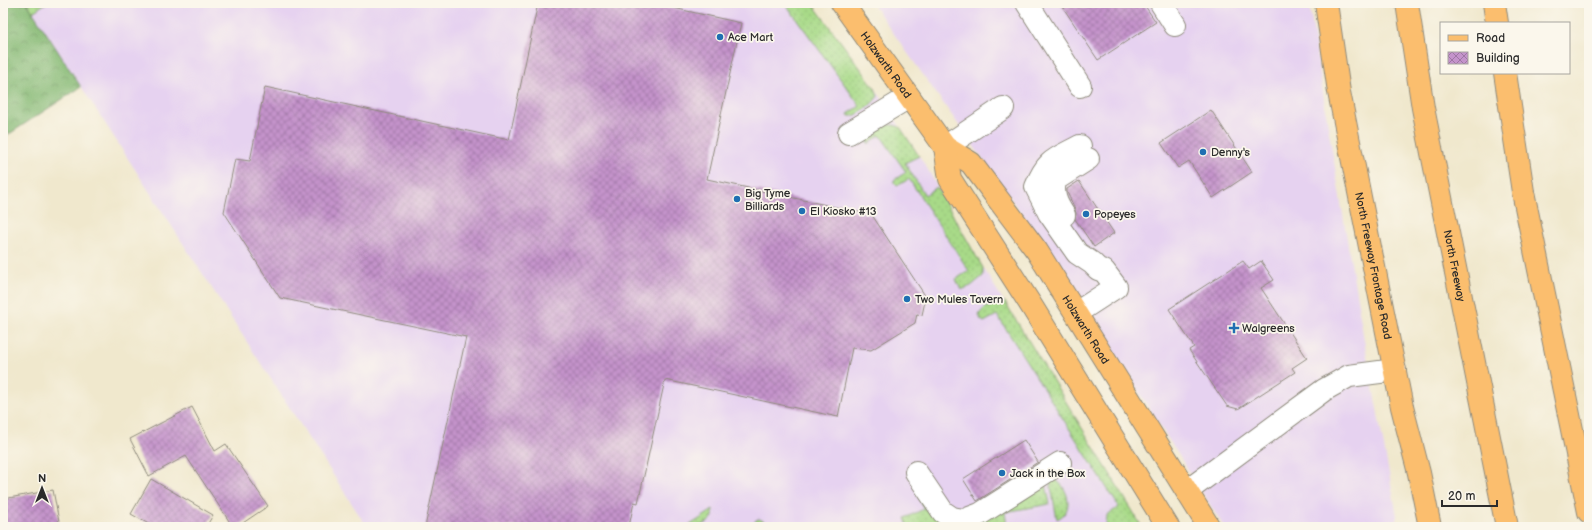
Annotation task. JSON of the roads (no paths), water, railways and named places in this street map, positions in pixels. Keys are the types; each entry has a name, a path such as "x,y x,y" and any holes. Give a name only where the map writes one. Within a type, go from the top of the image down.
{"main road":[{"name":"Holzwarth Road","path":"842,3 945,147 971,163 1037,251 1209,527"},
{"name":"North Freeway Frontage Road","path":"1326,3 1339,92 1395,370 1429,526"},
{"name":"North Freeway","path":"1407,3 1423,108 1506,521"},
{"path":"1494,3 1497,22"},
{"path":"1505,74 1523,192 1588,509"},
{"name":"Holzwarth Road","path":"945,147 950,179 1029,302 1160,521"}],"lane":[{"path":"1027,3 1080,86"},
{"path":"1161,3 1175,26"},
{"path":"849,133 909,97"},
{"path":"945,147 1003,108"},
{"path":"1076,313 1116,288 1104,271 1098,269 1077,253 1049,213 1036,186 1042,173 1051,161 1084,152"},
{"path":"1187,491 1324,390 1348,376 1395,370"},
{"path":"916,472 943,512 952,518 964,520 980,514 1060,463"}],"place":[{"name":"Ace Mart","path":"720,37"},
{"name":"Denny's","path":"1203,152"},
{"name":"Big Tyme Billiards","path":"737,199"},
{"name":"El Kiosko #13","path":"802,211"},
{"name":"Popeyes","path":"1086,214"},
{"name":"Two Mules Tavern","path":"907,299"},
{"name":"Walgreens","path":"1234,328"},
{"name":"Jack in the Box","path":"1002,473"}]}
